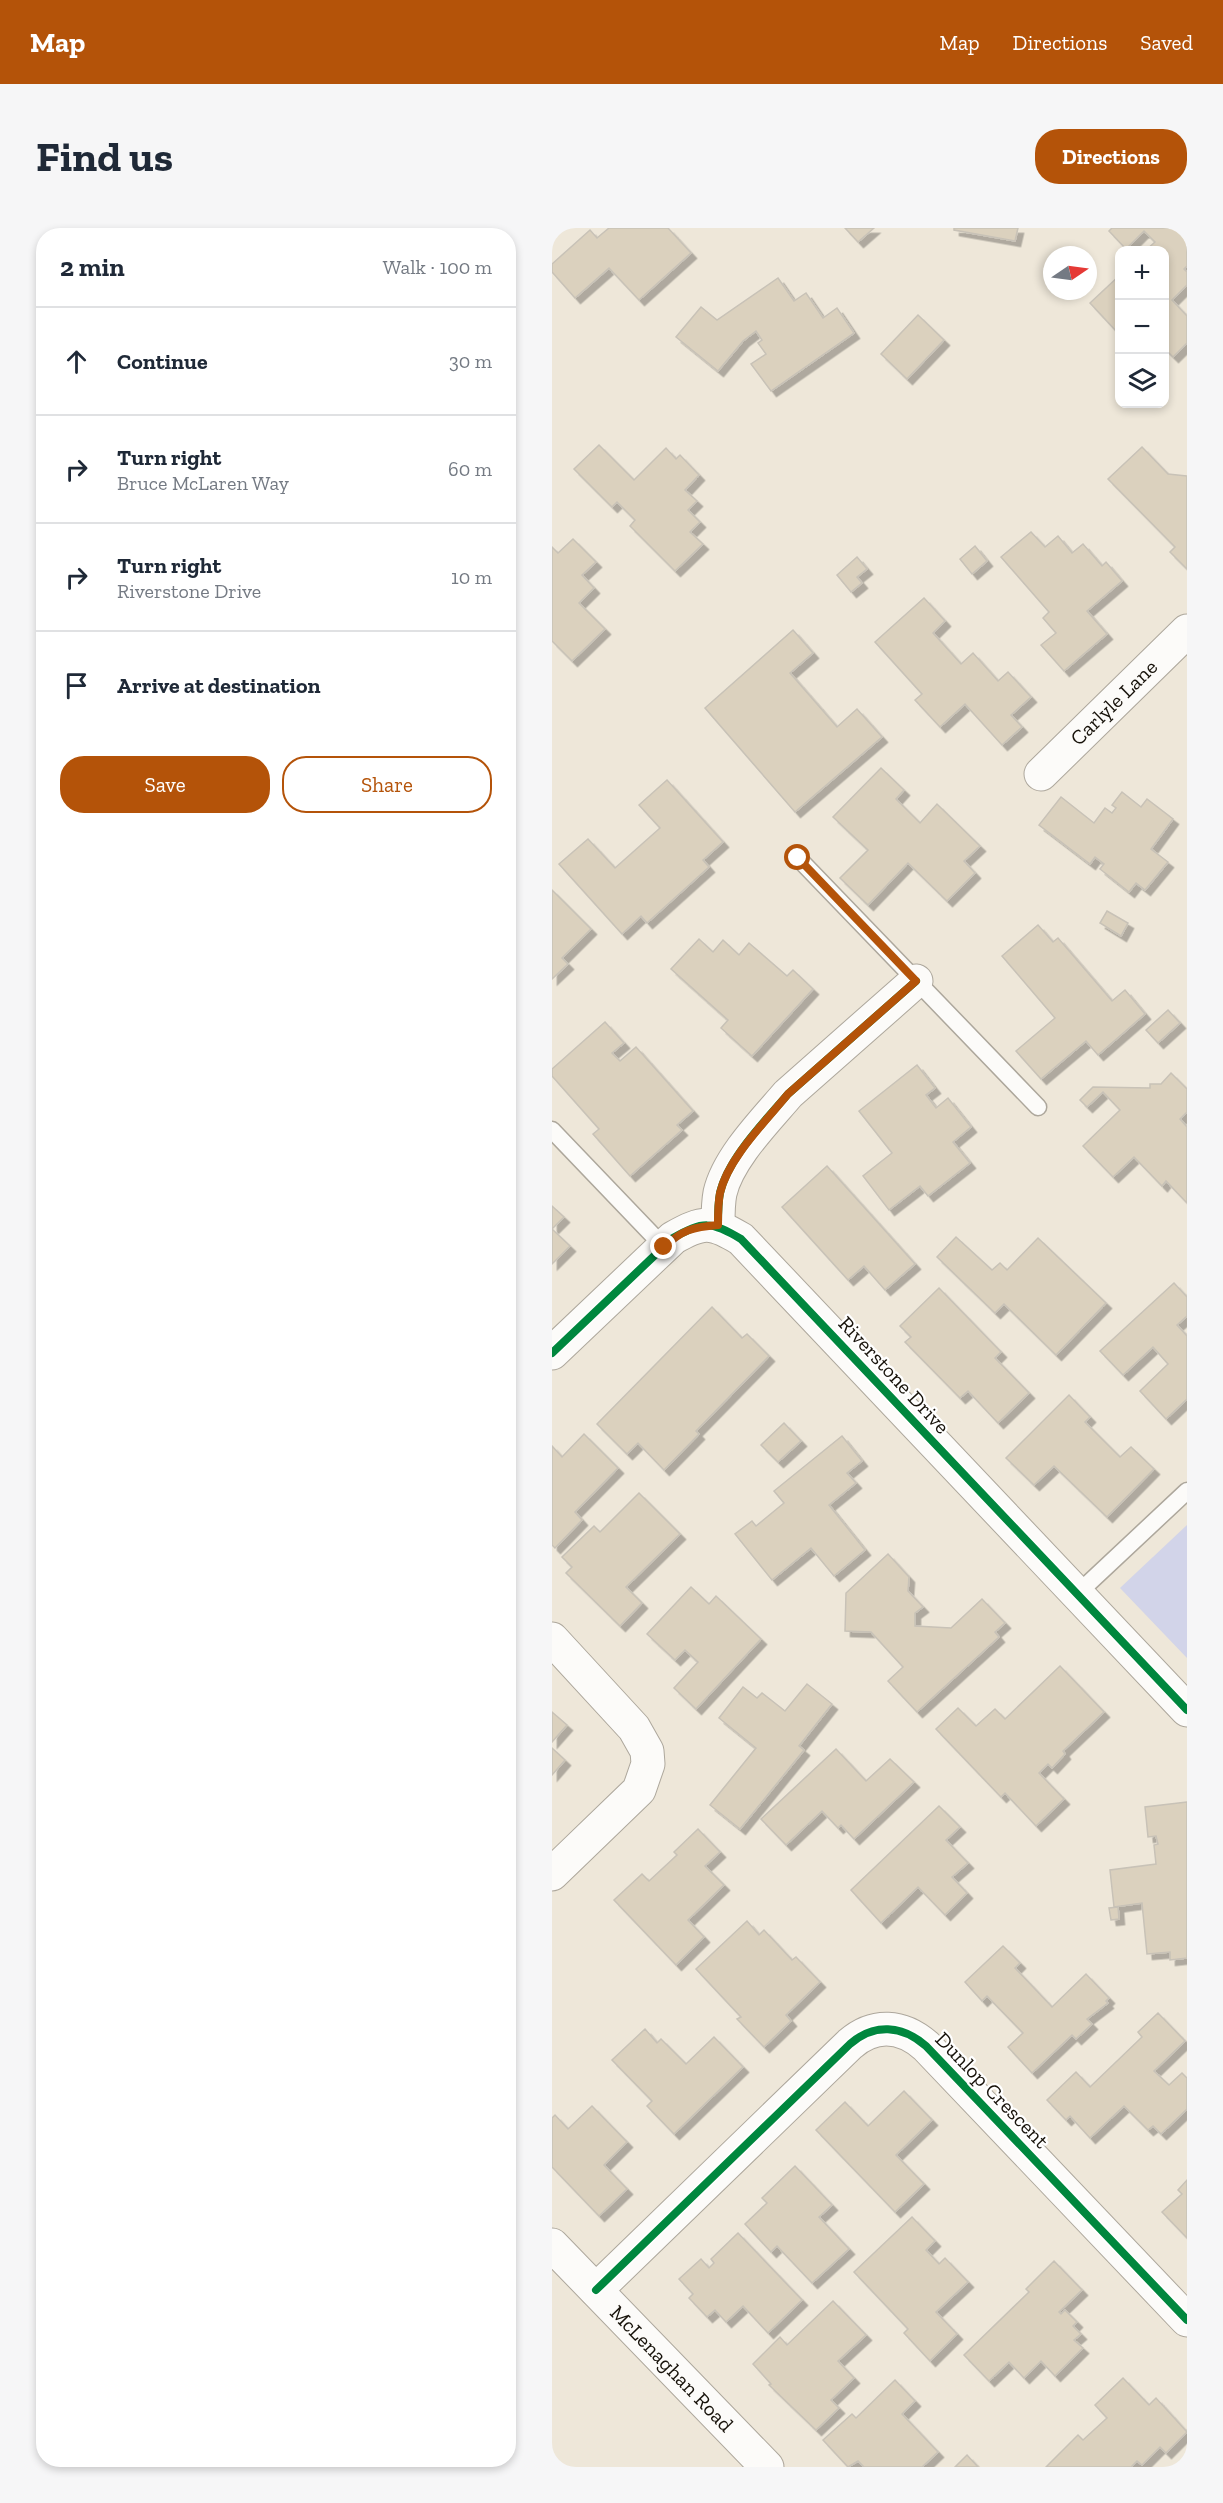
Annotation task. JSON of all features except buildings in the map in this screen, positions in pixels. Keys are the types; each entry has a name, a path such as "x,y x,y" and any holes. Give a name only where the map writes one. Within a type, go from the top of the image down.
{"street":[{"name":"Carlyle Lane","path":"1041,774 1187,631"},
{"path":"552,1353 673,1238 693,1227 718,1225 720,1193 728,1172 773,1112 788,1094 916,981"},
{"name":"Riverstone Drive","path":"718,1225 741,1239 1187,1710"},
{"path":"552,1639 634,1728 647,1751 648,1764 639,1790 552,1874"},
{"name":"Dunlop Crescent","path":"596,2290 856,2039 870,2031 888,2029 906,2032 926,2046 1187,2320"},
{"name":"McLenaghan Road","path":"552,2245 766,2467"}],"lane":[{"path":"798,858 1038,1107"},
{"path":"552,1130 664,1247"},
{"path":"1077,1594 1187,1491"}],"shaded area":[{"path":"1187,1525 1187,1658 1120,1588"}],"cycle path":[{"path":"718,1225 719,1197 724,1180 739,1153 759,1128 788,1094 916,981"},
{"path":"552,1353 673,1238 692,1228 707,1225 731,1233 741,1239 1187,1710"},
{"path":"596,2290 850,2044 869,2032 888,2029 907,2034 926,2046 1187,2320"}],"route":[{"path":"664,1247 673,1238 693,1227 718,1225 720,1193 728,1172 773,1112 788,1094 916,981 798,858"}]}
